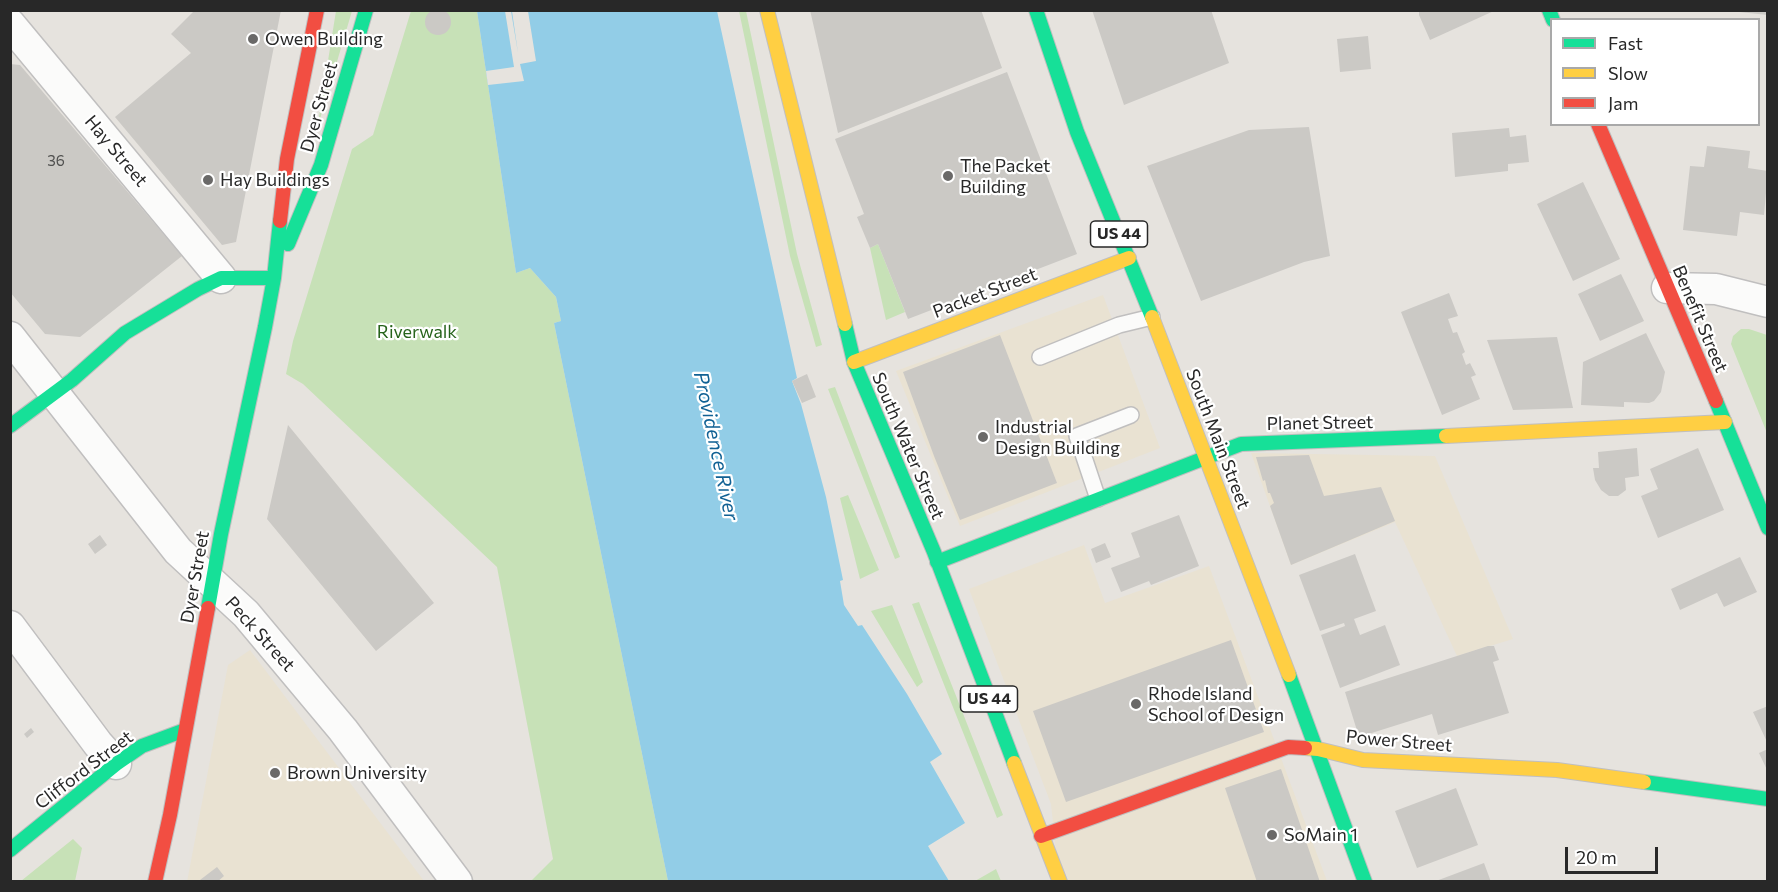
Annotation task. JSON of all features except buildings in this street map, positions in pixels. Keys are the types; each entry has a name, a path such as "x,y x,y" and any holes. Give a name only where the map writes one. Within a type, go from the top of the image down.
{"main road":[{"name":"Dyer Street","path":"155,882 170,815 212,582 274,279 287,159 317,10"},
{"name":"Dyer Street","path":"274,279 321,165 366,10"},
{"name":"South Water Street","path":"767,10 854,362 937,562 1059,882"},
{"name":"South Main Street","path":"1036,10 1077,132 1129,258 1318,749 1365,882"},
{"name":"Benefit Street","path":"1599,126 1725,422 1767,528"},
{"name":"Packet Street","path":"854,362 1129,258"},
{"path":"10,426 55,393 125,333 221,278 274,279"},
{"name":"Planet Street","path":"937,562 1241,444 1367,441 1725,422"},
{"name":"Clifford Street","path":"10,850 116,764 142,746 185,730"},
{"name":"Power Street","path":"1041,836 1288,747 1318,749 1363,760 1538,768 1767,799"}],"street":[{"name":"Hay Street","path":"10,24 221,278"},
{"path":"1667,288 1716,289 1767,302"},
{"name":"Peck Street","path":"10,337 178,551 246,614 342,730 457,882"},
{"path":"10,626 98,744 116,764"}],"lane":[{"path":"1040,357 1119,325 1152,317"},
{"path":"1098,499 1077,436 1131,415"}],"shaded area":[{"path":"1103,295 1160,448 960,526 896,371"},
{"path":"1251,453 1435,456 1513,639 1457,656 1395,522 1291,565"},
{"name":"Rhode Island School of Design","path":"1084,545 1105,603 1209,566 1327,881 1069,881 1056,852 1051,804 969,589"},
{"name":"Brown University","path":"250,650 424,881 187,882 228,665"}],"green space":[{"path":"336,11 352,11 317,129"},
{"name":"Riverwalk","path":"411,11 477,11 516,273 530,268 556,297 561,321 554,323 668,881 531,881 553,859 497,567 303,384 286,374 293,341 352,149 373,135"},
{"path":"739,11 746,11 797,254 822,345 816,347 790,256"},
{"path":"878,244 905,312 886,320 870,248"},
{"path":"1741,329 1767,335 1767,433 1731,344 1733,336"},
{"path":"835,387 900,557 895,559 828,389"},
{"path":"848,495 879,570 860,579 840,498"},
{"path":"919,602 1003,815 997,818 912,604"},
{"path":"892,605 923,682 917,687 871,611"},
{"path":"73,839 82,848 75,881 21,881"},
{"path":"996,869 1001,881 975,881"}],"water":[{"name":"Providence River","path":"477,11 717,11 797,378 792,381 801,404 826,497 843,580 840,581 844,605 858,626 862,625 907,694 942,754 930,762 965,823 928,846 949,881 668,881 554,323 561,321 556,297 530,268 516,273"}],"pier":[{"path":"505,11 511,11 518,53 512,11 528,11 536,61 520,64 524,81 488,85 486,71 514,67"}],"traffic: fast":[{"path":"288,244 321,165 366,10"},
{"path":"1036,10 1077,132 1152,317"},
{"path":"1549,10 1552,18"},
{"path":"208,608 221,534 265,327 274,278 280,221"},
{"path":"10,426 72,380 125,333 198,289 221,278 274,278"},
{"path":"845,324 854,362 934,552 1014,763"},
{"path":"1716,401 1768,528"},
{"path":"937,562 1241,444 1446,436"},
{"path":"1289,675 1365,882"},
{"path":"10,850 116,764 142,746 185,730"},
{"path":"1644,782 1768,799"}],"traffic: slow":[{"path":"767,10 845,324"},
{"path":"854,362 1129,258"},
{"path":"1152,317 1289,675"},
{"path":"1446,436 1725,422"},
{"path":"1305,748 1363,760 1557,770 1644,782"},
{"path":"1014,763 1060,882"}],"traffic: jam":[{"path":"280,221 287,159 317,10"},
{"path":"1599,126 1716,401"},
{"path":"155,882 170,815 208,608"},
{"path":"1041,836 1288,747 1305,748"}],"place":[{"name":"Owen Building","path":"253,39"},
{"name":"The Packet Building","path":"948,176"},
{"name":"Hay Buildings","path":"208,180"},
{"name":"Industrial Design Building","path":"983,437"},
{"name":"Rhode Island School of Design","path":"1136,704"},
{"name":"Brown University","path":"275,773"},
{"name":"SoMain 1","path":"1272,835"}]}
